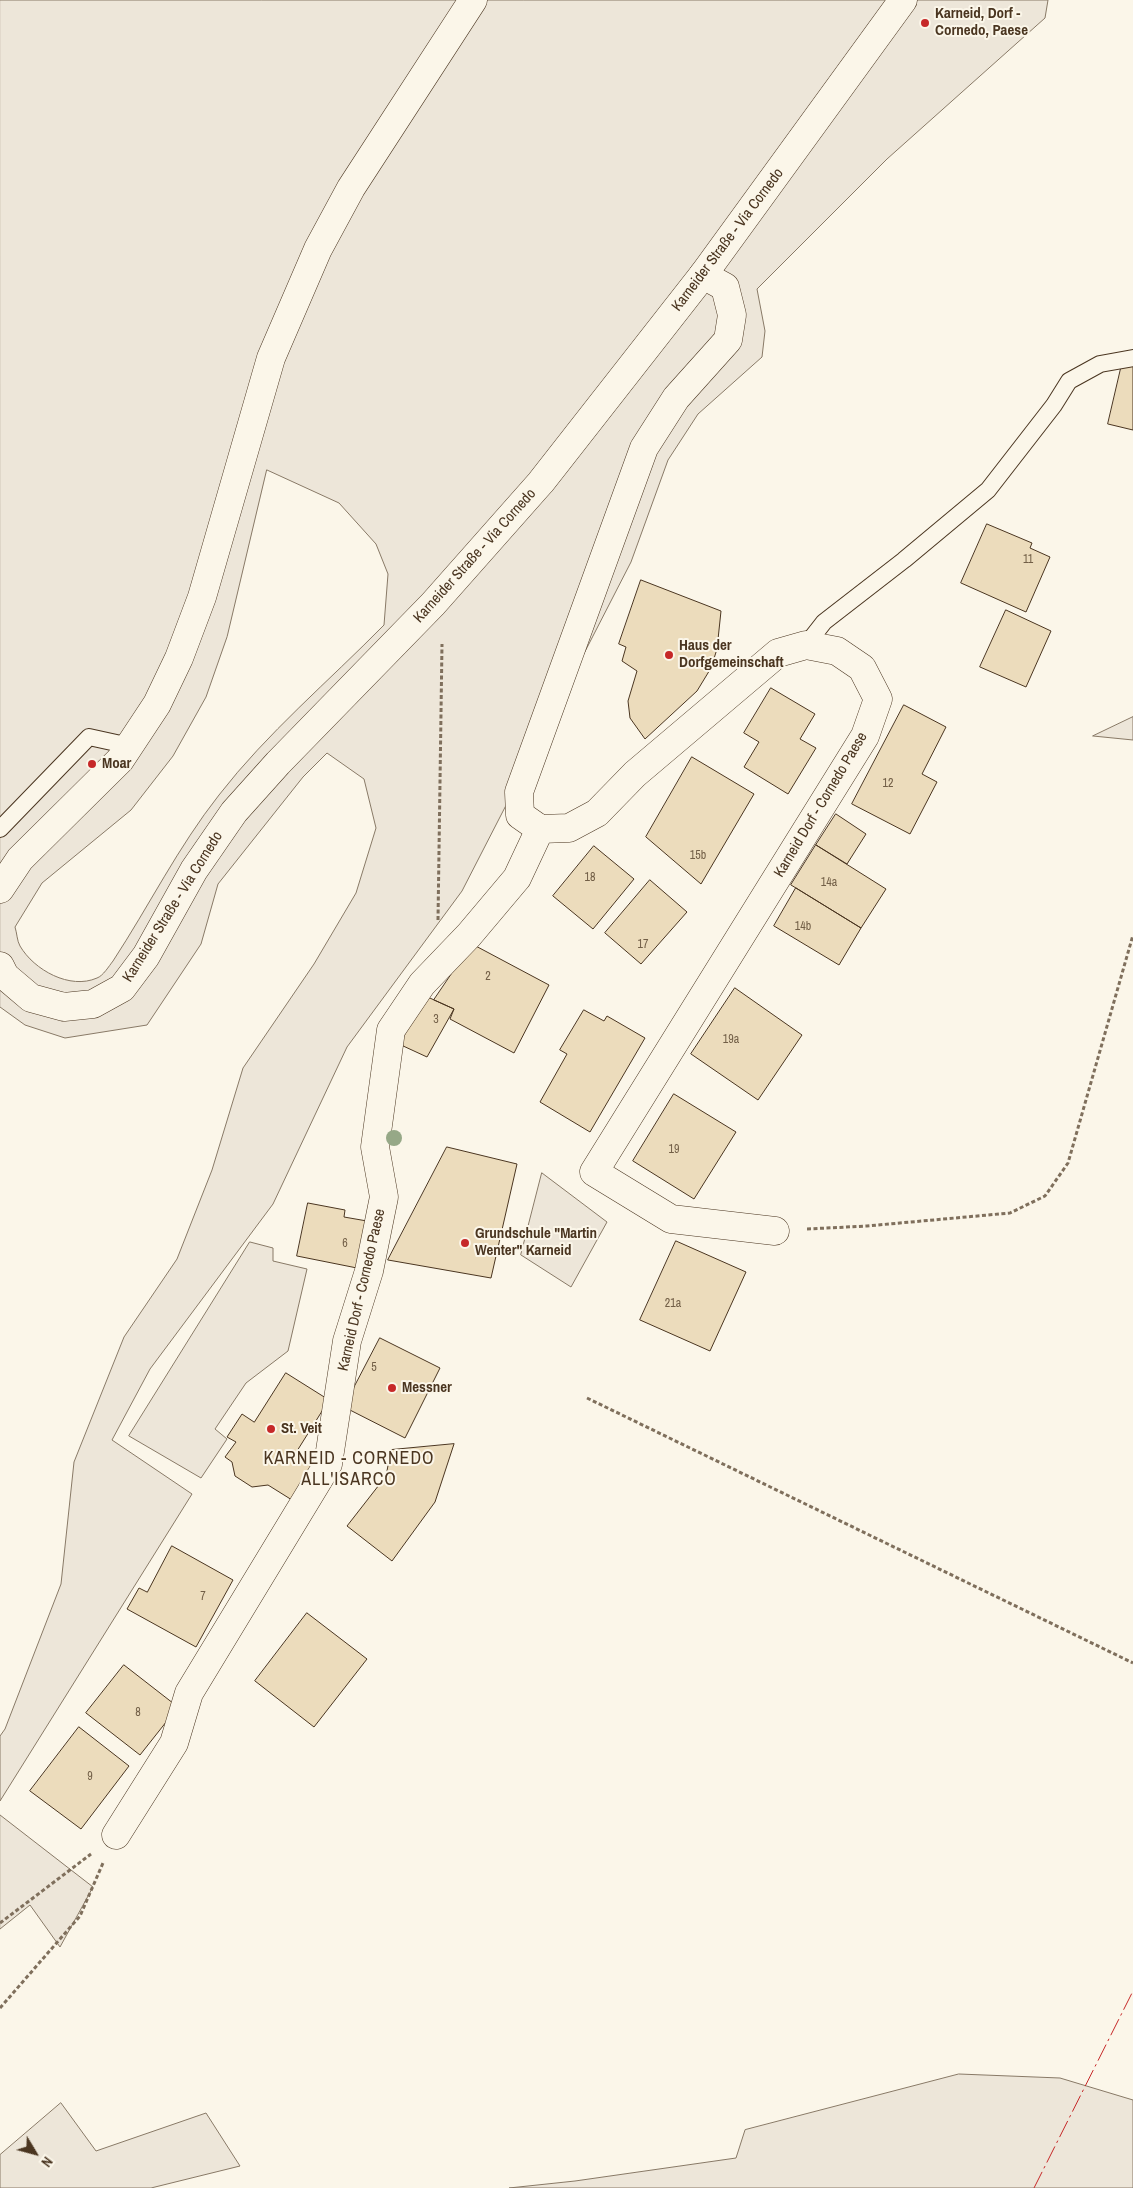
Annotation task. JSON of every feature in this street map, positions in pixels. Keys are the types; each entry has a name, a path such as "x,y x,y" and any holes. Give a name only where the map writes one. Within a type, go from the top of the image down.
{"street":[{"path":"0,889 20,859 120,760 157,704 179,658 221,536 271,358 318,248 351,188 473,0"},
{"name":"Karneider Straße - Via Cornedo","path":"0,966 5,976 31,998 64,1007 93,1004 122,988 146,956 194,870 234,812 278,763 433,604 541,482 703,276 903,0"},
{"path":"540,829 520,815 519,792 644,448 676,398 728,340 732,315 725,287 703,276"},
{"name":"Karneid Dorf - Cornedo Paese","path":"116,1836 174,1743 189,1693 328,1464 347,1341 370,1271 384,1197 375,1147 391,1030 422,984 468,935 517,878 540,829 569,828 597,813 636,774 778,653 806,645 837,650 862,668 878,699 865,736 594,1172 670,1219 775,1231"}],"lane":[{"path":"806,645 824,622 904,560 988,490 1054,404 1068,381 1100,364 1133,358"},
{"path":"0,828 89,736 130,746"}],"path":[{"path":"437,967 442,643"},
{"path":"775,1231 867,1226 1010,1213 1045,1196 1068,1164 1133,935"},
{"path":"587,1398 1133,1664"},
{"path":"0,1923 116,1836"},
{"path":"0,2008 80,1916 116,1836"}],"shaded area":[{"path":"0,0 1048,0 1045,18 887,159 757,289 765,331 762,357 698,414 668,460 631,562 462,891 347,1047 273,1204 150,1369 112,1440 192,1494 0,1801 0,1736 5,1729 61,1584 74,1462 124,1337 177,1259 212,1170 243,1068 314,964 356,893 376,828 364,779 327,753 303,777 218,884 201,944 147,1025 65,1038 25,1025 0,1007","holes":["267,470 339,503 376,544 388,574 384,625 257,750 219,795 190,835 104,973 97,978 87,981 76,981 54,976 43,970 26,955 20,946 15,927 42,883 131,810 173,756 206,697 227,637"]},
{"path":"1133,717 1133,740 1093,736"},
{"path":"542,1173 607,1222 571,1287 521,1255"},
{"path":"250,1242 273,1248 273,1261 307,1269 288,1351 246,1383 215,1429 227,1439 201,1478 129,1436"},
{"path":"0,1815 93,1887 60,1947 30,1905 0,1929"},
{"path":"959,2074 1060,2078 1133,2100 1133,2188 509,2188 575,2181 736,2158 745,2130"},
{"path":"61,2103 96,2151 206,2113 240,2166 151,2188 0,2188 0,2155"}],"building":[{"path":"1122,364 1133,366 1133,430 1108,424"},
{"path":"987,524 1032,543 1030,548 1050,557 1026,612 961,583"},
{"name":"Haus der Dorfgemeinschaft","path":"641,580 721,611 717,649 711,668 697,691 645,739 630,718 628,701 637,671 622,661 626,647 619,644"},
{"path":"1006,610 1051,631 1026,687 980,667"},
{"path":"771,688 815,714 800,739 816,748 788,794 744,767 759,742 744,733"},
{"path":"904,705 946,727 922,774 937,782 910,834 852,804"},
{"path":"692,757 754,794 701,884 646,837"},
{"path":"836,814 866,834 847,864 816,845"},
{"path":"816,845 886,889 861,928 791,885"},
{"path":"594,846 634,879 593,929 553,896"},
{"path":"650,880 687,912 641,964 605,933"},
{"path":"796,888 861,928 839,965 774,926"},
{"path":"472,944 549,985 514,1053 450,1019 454,1009 434,1000"},
{"path":"735,988 802,1035 758,1100 691,1054"},
{"path":"421,994 454,1009 427,1057 401,1045"},
{"path":"584,1010 604,1021 607,1016 645,1038 590,1132 540,1102 567,1054 560,1050"},
{"path":"674,1094 736,1132 694,1199 633,1161"},
{"path":"447,1147 517,1164 491,1278 388,1260"},
{"path":"308,1203 345,1210 344,1217 367,1221 357,1268 297,1256"},
{"path":"676,1241 746,1272 710,1351 640,1320"},
{"name":"Messner","path":"380,1338 440,1368 405,1438 344,1407"},
{"name":"St. Veit","path":"286,1373 329,1400 297,1451 316,1463 292,1500 268,1485 252,1487 235,1476 232,1462 225,1457 236,1442 227,1437 242,1414 254,1422"},
{"path":"454,1444 435,1502 392,1561 347,1526 386,1476 391,1450"},
{"path":"172,1546 233,1580 196,1647 127,1609 139,1588 147,1592"},
{"path":"307,1613 367,1659 314,1727 255,1681"},
{"path":"124,1665 178,1707 140,1755 86,1713"},
{"path":"79,1727 129,1766 81,1829 30,1791"}],"power":[{"path":"1034,2188 1133,1991"}],"place":[{"name":"Karneid, Dorf - Cornedo, Paese","path":"925,23"},
{"name":"Haus der Dorfgemeinschaft","path":"669,655"},
{"name":"Moar","path":"92,764"},
{"name":"Grundschule \"Martin Wenter\" Karneid","path":"465,1243"},
{"name":"Messner","path":"392,1388"},
{"name":"St. Veit","path":"271,1429"}],"district":[{"name":"KARNEID - CORNEDO ALL'ISARCO","path":"349,1469"}]}
